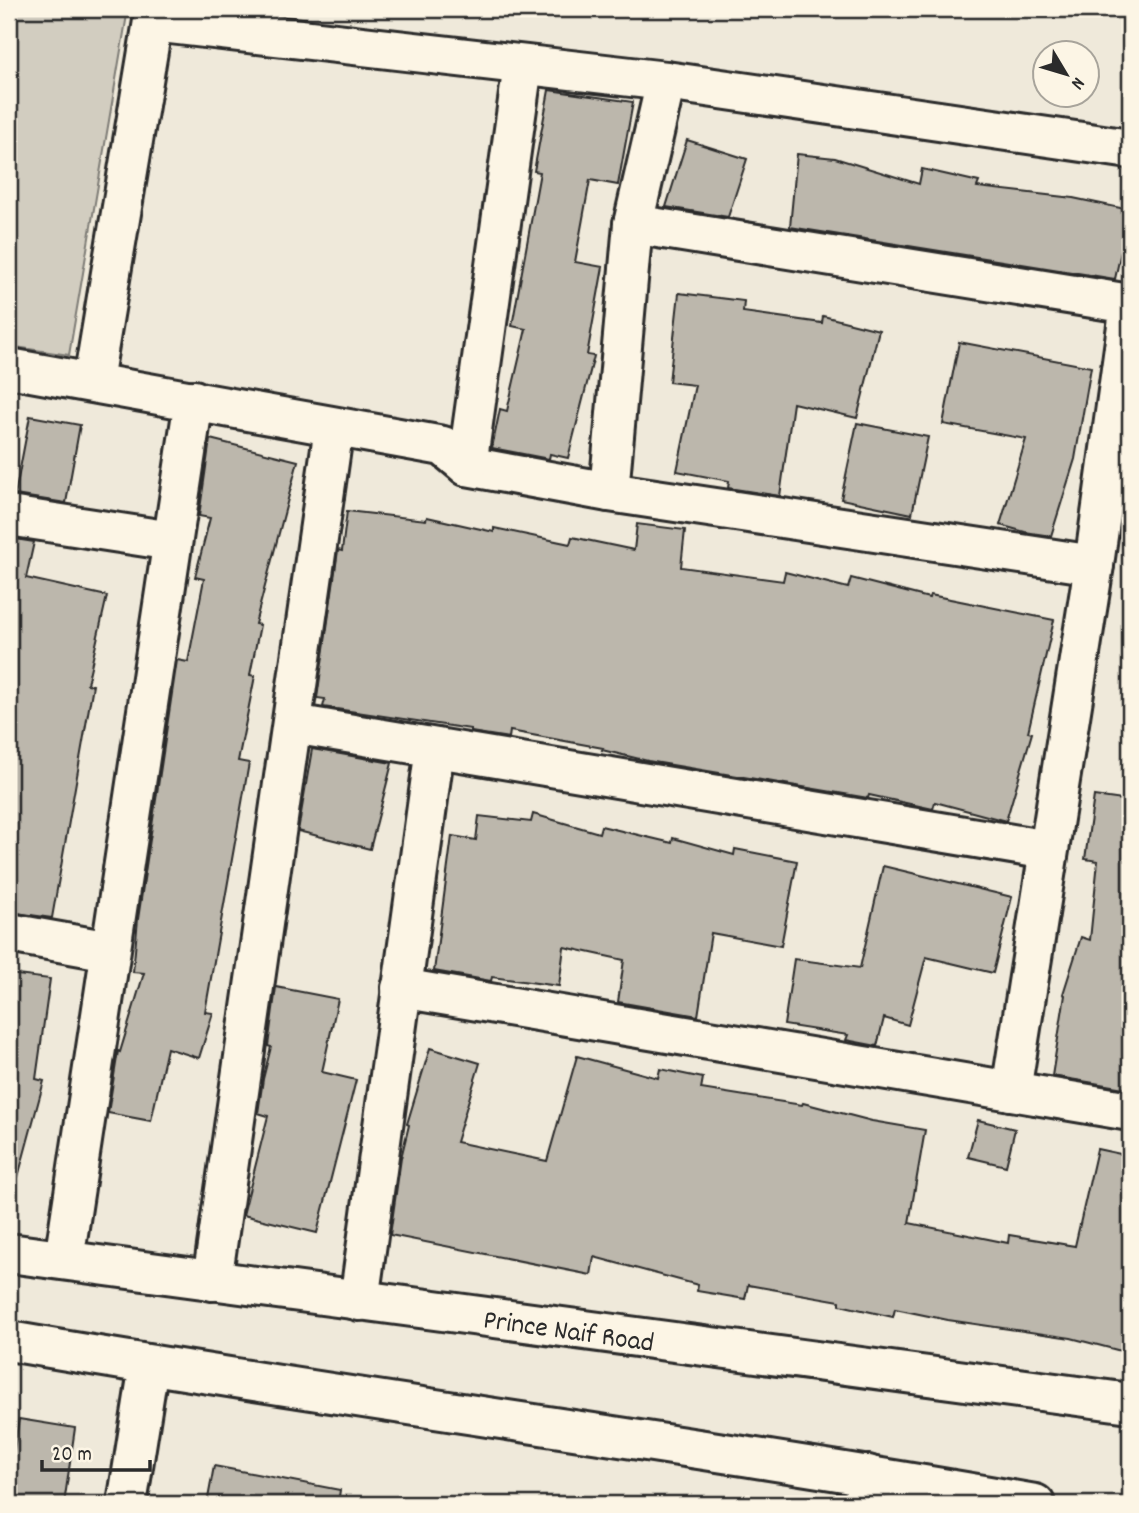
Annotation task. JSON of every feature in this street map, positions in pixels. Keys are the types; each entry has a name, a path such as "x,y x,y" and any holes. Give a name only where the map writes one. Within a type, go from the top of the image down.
{"street":[{"path":"93,381 154,15 523,65 666,81 1130,149"},
{"path":"467,466 523,65"},
{"path":"609,492 633,224 666,81"},
{"path":"633,224 1130,303 1094,565 1011,1091"},
{"path":"9,368 443,446 467,466 609,492 1094,565"},
{"path":"64,1261 194,400"},
{"path":"212,1280 334,427"},
{"path":"9,516 172,541"},
{"path":"293,724 1048,850"},
{"path":"359,1301 435,748"},
{"path":"9,933 110,951"},
{"path":"401,988 1130,1111"},
{"name":"Prince Naif Road","path":"9,1253 1130,1403"},
{"path":"9,1341 866,1489 1035,1504"},
{"path":"127,1504 149,1365"}],"shaded area":[{"path":"9,9 128,9 69,355 9,346"}],"building":[{"path":"549,90 633,102 618,185 590,180 575,262 603,267 587,355 594,356 568,458 550,454 549,459 492,448 500,409 507,411 526,329 512,326 540,172 534,171"},
{"path":"687,140 747,159 728,217 666,207"},
{"path":"797,154 835,158 919,184 922,169 979,182 977,187 1073,198 1130,210 1115,279 790,227"},
{"path":"679,293 744,301 743,312 822,323 823,316 879,330 857,418 793,403 780,496 728,488 729,481 677,471 695,385 669,382"},
{"path":"959,342 1091,367 1075,459 1051,536 1000,525 1026,439 943,424"},
{"path":"30,416 80,425 66,503 15,495"},
{"path":"857,423 928,437 912,514 841,499"},
{"path":"210,439 298,461 255,624 260,625 250,675 255,676 238,761 249,763 205,1012 213,1013 199,1058 167,1048 151,1121 108,1113 118,1051 120,1052 144,973 133,972 138,919 177,660 188,662 204,579 195,577 210,518 199,516"},
{"path":"347,511 426,520 427,517 494,532 494,528 570,544 572,537 634,550 637,524 685,530 681,567 783,581 785,572 848,588 851,578 929,598 930,595 1054,620 1028,732 1032,733 1006,821 935,802 933,809 869,795 868,798 648,761 602,750 603,748 510,731 509,738 471,732 471,729 323,707 325,699 317,698 338,550 342,551"},
{"path":"9,538 34,542 26,578 107,596 87,684 93,685 52,918 9,912"},
{"path":"312,749 392,763 370,849 298,831"},
{"path":"1094,796 1130,801 1130,1089 1052,1076 1065,995 1063,994 1081,937 1090,940 1098,861 1085,859"},
{"path":"533,814 599,833 601,826 672,843 673,838 734,855 735,849 797,861 781,946 711,933 698,1016 618,1002 624,960 564,947 559,986 492,977 491,981 434,971 452,836 476,840 479,816 531,822"},
{"path":"883,866 1012,897 993,973 926,957 908,1025 884,1018 877,1046 846,1040 848,1035 784,1025 794,959 860,968"},
{"path":"9,974 50,979 36,1079 44,1081 18,1177 9,1176"},
{"path":"276,987 338,999 322,1072 356,1080 317,1233 243,1215 268,1116 258,1113 271,1047 268,1046"},
{"path":"430,1048 480,1063 456,1142 547,1161 577,1056 658,1078 660,1069 703,1078 701,1089 802,1105 803,1103 872,1121 925,1130 909,1223 1008,1243 1009,1235 1075,1246 1097,1149 1130,1156 1130,1316 1121,1351 1071,1338 948,1320 895,1309 893,1317 840,1305 840,1301 748,1285 745,1299 697,1291 698,1285 594,1257 591,1275 390,1235 401,1158 409,1125 407,1124"},
{"path":"978,1120 1015,1129 1006,1166 968,1157"},
{"path":"19,1419 75,1428 64,1504 9,1504 9,1481"},
{"path":"214,1466 340,1490 338,1504 207,1504"}]}
